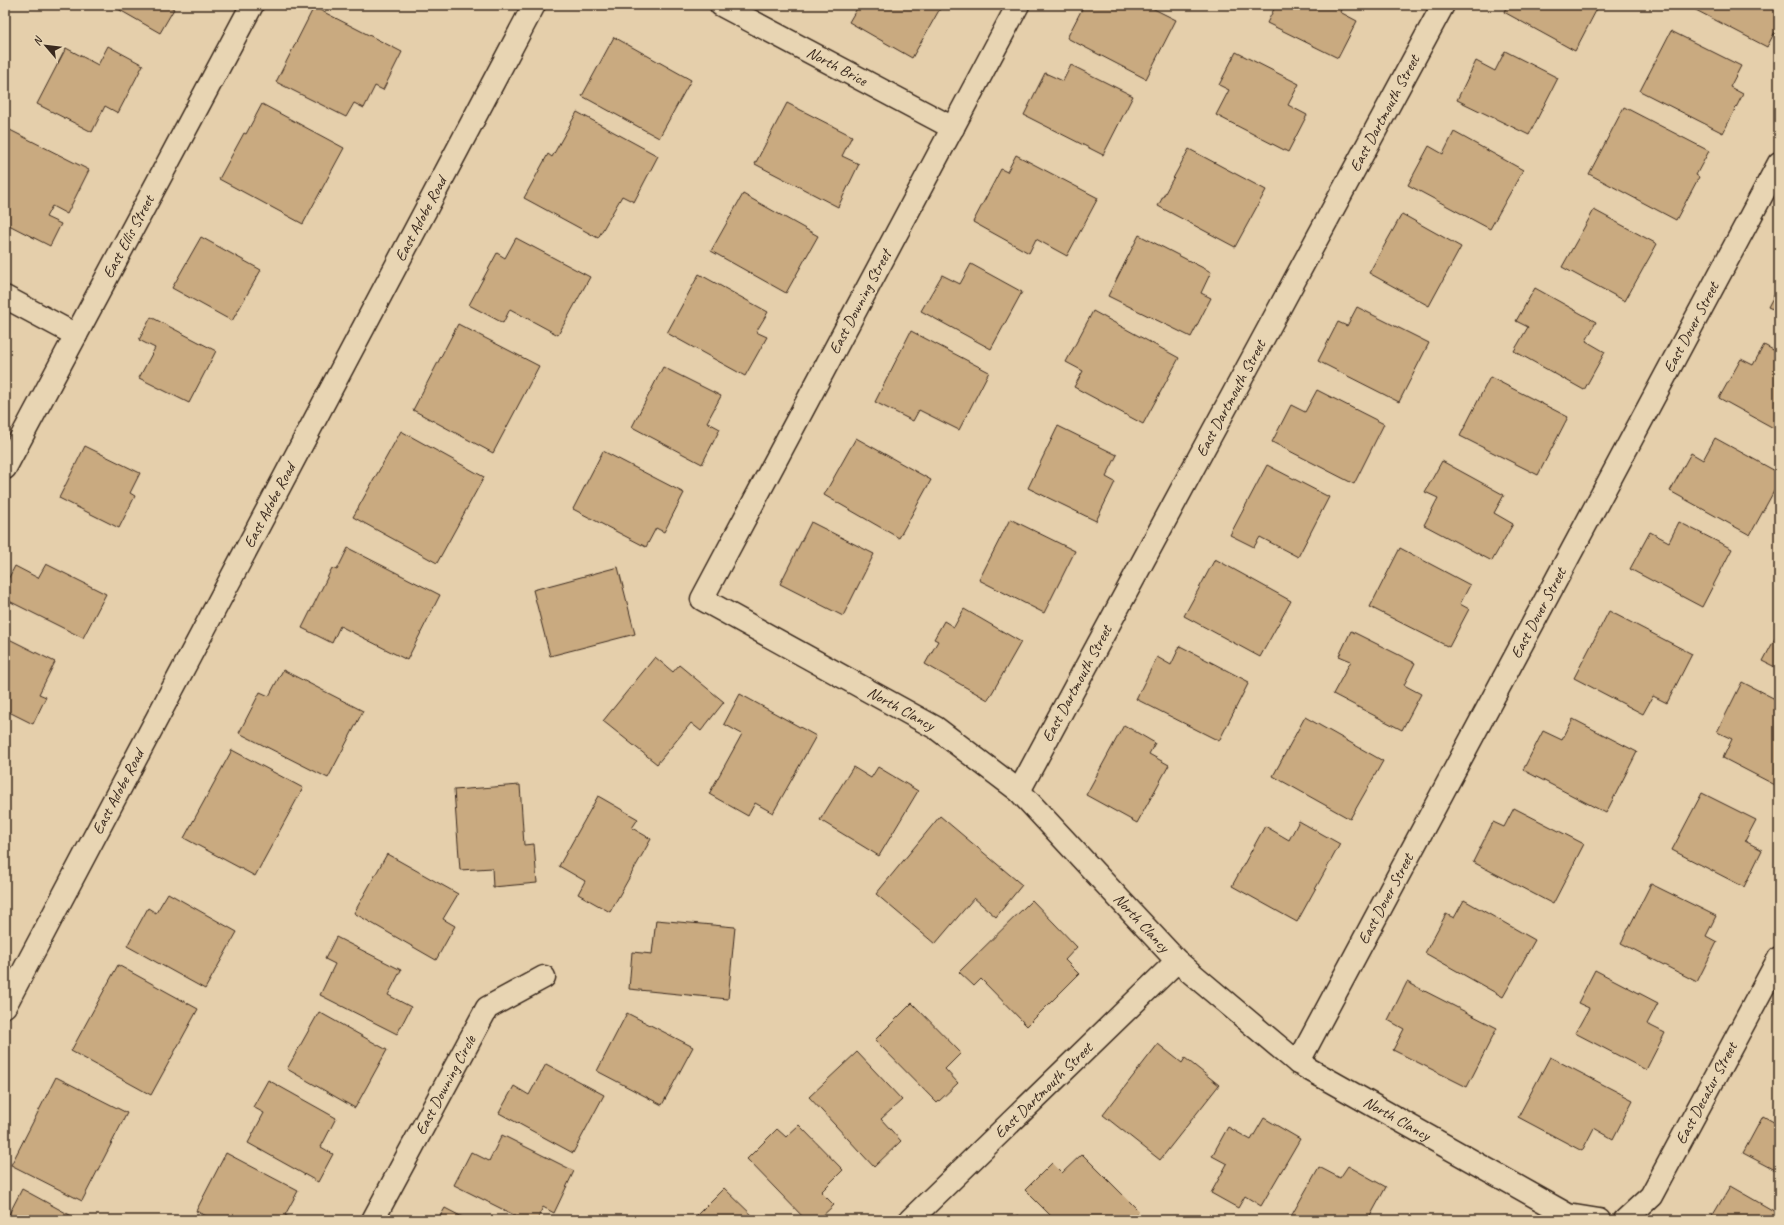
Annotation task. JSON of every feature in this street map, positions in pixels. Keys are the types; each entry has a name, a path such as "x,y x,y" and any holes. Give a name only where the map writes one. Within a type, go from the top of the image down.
{"street":[{"name":"East Ellis Street","path":"5,468 252,5"},
{"name":"East Adobe Road","path":"5,1006 534,5"},
{"name":"North Brice","path":"721,5 953,128"},
{"name":"East Downing Street","path":"702,599 1018,5"},
{"name":"East Dartmouth Street","path":"1019,792 1443,5"},
{"name":"East Dover Street","path":"1298,1063 1779,163"},
{"path":"5,297 76,334"},
{"name":"North Clancy","path":"702,599 936,728 1019,792 1177,961 1298,1063 1568,1215 1599,1220"},
{"name":"East Decatur Street","path":"1625,1220 1652,1196 1779,958"},
{"name":"East Dartmouth Street","path":"910,1220 1177,961"},
{"name":"East Downing Circle","path":"373,1220 487,1008 544,977"}],"building":[{"path":"111,5 167,5 174,9 160,33"},
{"path":"859,5 942,5 912,58 849,22"},
{"path":"1084,5 1146,5 1176,20 1146,79 1067,38"},
{"path":"1276,5 1343,5 1340,12 1357,21 1338,58 1267,23"},
{"path":"1507,5 1599,5 1575,51 1504,12"},
{"path":"1693,5 1779,5 1779,24 1767,47 1692,8"},
{"path":"314,7 402,52 383,90 375,86 364,108 354,103 346,117 276,82"},
{"path":"1671,31 1741,66 1730,87 1743,94 1723,133 1640,91"},
{"path":"614,37 691,80 659,138 582,96"},
{"path":"108,46 143,65 118,113 105,106 92,132 37,104 66,48 98,65"},
{"path":"1505,51 1558,78 1529,135 1457,100 1476,61 1495,71"},
{"path":"1236,52 1299,84 1288,105 1307,115 1288,152 1216,115 1229,90 1219,85"},
{"path":"1071,65 1133,96 1103,155 1024,115 1045,73 1063,81"},
{"path":"787,103 852,136 842,156 859,164 838,207 755,164"},
{"path":"262,104 344,148 303,224 219,179"},
{"path":"1624,107 1709,151 1696,175 1699,177 1676,220 1589,174"},
{"path":"577,112 658,156 634,202 622,196 598,238 524,198 548,154 552,157"},
{"path":"8,129 89,170 67,214 52,206 46,217 61,224 50,246 5,223 5,135"},
{"path":"1454,132 1523,170 1490,229 1408,185 1429,146 1443,154"},
{"path":"1189,149 1266,190 1235,247 1158,206"},
{"path":"1016,155 1098,198 1067,256 1036,239 1029,253 973,222 1001,169 1007,172"},
{"path":"743,194 818,236 786,293 711,251"},
{"path":"1594,210 1657,244 1625,301 1562,267"},
{"path":"1402,214 1461,247 1429,306 1369,273"},
{"path":"1139,235 1211,272 1201,293 1211,298 1191,337 1108,296"},
{"path":"201,237 261,270 232,321 172,288"},
{"path":"516,238 590,277 558,335 510,309 503,323 469,305 497,253 505,258"},
{"path":"971,264 1022,292 991,349 921,311 942,275 960,284"},
{"path":"699,274 768,312 756,332 767,337 745,376 667,333"},
{"path":"1779,286 1779,312 1768,307"},
{"path":"1535,288 1596,322 1586,341 1605,352 1584,390 1514,351 1528,327 1516,321"},
{"path":"1357,307 1429,343 1399,402 1318,361 1338,322 1347,326"},
{"path":"1093,311 1179,358 1143,424 1074,387 1083,371 1066,362"},
{"path":"151,317 216,351 189,403 139,378 155,348 139,340"},
{"path":"458,324 539,366 493,453 413,410"},
{"path":"911,331 989,372 959,430 919,410 913,421 875,402"},
{"path":"1764,345 1779,353 1779,431 1719,398 1741,359 1753,365"},
{"path":"663,367 721,396 707,422 720,429 702,464 632,427"},
{"path":"1490,377 1568,417 1538,475 1460,436"},
{"path":"1317,390 1384,424 1354,484 1272,442 1291,405 1305,412"},
{"path":"1058,426 1117,455 1106,477 1115,482 1096,521 1028,488"},
{"path":"401,431 484,477 437,563 353,517"},
{"path":"856,438 931,480 899,538 824,495"},
{"path":"1715,438 1779,473 1779,482 1750,535 1670,491 1691,453 1703,460"},
{"path":"85,446 140,473 130,493 135,496 119,528 59,498"},
{"path":"603,451 684,493 664,532 656,528 646,547 573,509"},
{"path":"1442,461 1504,495 1494,513 1513,524 1492,561 1424,525 1438,498 1425,492"},
{"path":"1267,465 1329,497 1298,557 1260,537 1254,547 1230,535"},
{"path":"1010,519 1075,551 1044,613 979,580"},
{"path":"811,522 874,554 843,616 780,584"},
{"path":"1679,522 1732,549 1702,607 1630,569 1650,532 1669,542"},
{"path":"348,548 440,595 407,660 340,626 332,643 302,628 332,568 337,570"},
{"path":"1400,548 1470,585 1460,604 1469,609 1449,647 1370,607"},
{"path":"1215,559 1291,601 1260,657 1184,616"},
{"path":"46,564 106,594 83,638 5,599 5,585 15,566 38,578"},
{"path":"618,567 635,634 550,656 533,590"},
{"path":"964,609 1021,642 988,700 925,664 938,641 934,639 944,621 954,627"},
{"path":"1609,611 1692,654 1667,703 1653,696 1643,714 1574,678"},
{"path":"1351,631 1415,663 1404,685 1421,694 1402,730 1333,694 1351,661 1339,656"},
{"path":"1779,631 1779,669 1763,661"},
{"path":"5,637 55,662 39,694 46,697 33,724 5,710"},
{"path":"1180,646 1249,682 1219,741 1136,699 1157,657 1171,665"},
{"path":"655,657 673,672 679,665 724,702 701,731 691,723 657,764 603,721"},
{"path":"283,670 363,711 328,778 239,733 260,692 269,696"},
{"path":"1742,682 1779,701 1779,787 1723,758 1732,739 1717,732"},
{"path":"740,694 816,736 773,813 755,803 748,816 709,794 742,734 724,724"},
{"path":"1305,717 1383,761 1350,819 1273,776"},
{"path":"1573,719 1637,752 1606,813 1523,770 1543,731 1562,740"},
{"path":"1124,725 1155,743 1149,754 1169,765 1137,823 1086,795"},
{"path":"232,750 303,788 255,876 184,838"},
{"path":"853,767 871,778 878,767 918,791 879,856 820,820"},
{"path":"520,785 524,845 534,844 537,883 493,887 492,868 460,870 454,790"},
{"path":"1702,793 1756,820 1745,841 1762,850 1744,887 1672,850"},
{"path":"598,796 638,819 632,828 651,839 610,912 578,894 585,881 559,866"},
{"path":"1514,808 1584,844 1553,904 1473,862 1493,822 1504,827"},
{"path":"940,816 1022,885 996,917 974,898 935,944 876,894"},
{"path":"1299,821 1340,844 1297,922 1232,886 1265,826 1289,840"},
{"path":"387,854 458,894 443,919 455,926 436,960 354,913"},
{"path":"1651,884 1716,916 1706,936 1717,942 1697,982 1621,943"},
{"path":"168,893 237,932 205,989 127,946 148,908 156,913"},
{"path":"1032,900 1077,947 1065,960 1079,974 1027,1026 981,979 974,986 959,972"},
{"path":"1464,900 1535,940 1503,997 1425,953 1446,914 1454,918"},
{"path":"656,920 735,927 728,999 629,989 632,952 652,954"},
{"path":"336,937 401,970 388,995 411,1007 397,1034 320,995 335,964 325,959"},
{"path":"118,965 198,1009 151,1095 71,1051"},
{"path":"1595,970 1658,1003 1647,1024 1665,1033 1646,1070 1575,1033 1589,1008 1578,1003"},
{"path":"1407,982 1497,1028 1467,1087 1393,1050 1404,1029 1388,1020"},
{"path":"912,1003 961,1053 945,1069 958,1083 937,1103 875,1040"},
{"path":"319,1012 387,1050 355,1108 287,1069"},
{"path":"627,1013 693,1047 662,1105 597,1071"},
{"path":"1158,1044 1182,1063 1185,1058 1219,1085 1160,1160 1103,1115"},
{"path":"857,1052 902,1100 881,1119 901,1141 874,1167 809,1097"},
{"path":"1550,1057 1633,1100 1613,1139 1594,1128 1582,1151 1518,1117"},
{"path":"546,1064 604,1095 573,1153 499,1113 514,1086 529,1095"},
{"path":"56,1077 127,1113 82,1201 11,1165"},
{"path":"268,1080 336,1118 321,1147 333,1154 318,1182 248,1143 264,1113 253,1107"},
{"path":"1763,1116 1779,1125 1779,1172 1743,1153"},
{"path":"1264,1118 1300,1139 1261,1206 1245,1196 1238,1208 1211,1193 1227,1164 1212,1156 1228,1127 1251,1140"},
{"path":"799,1125 843,1170 821,1192 834,1205 818,1220 806,1220 747,1159 777,1129 786,1137"},
{"path":"502,1135 574,1171 554,1213 543,1207 537,1220 524,1220 454,1185 471,1152 489,1161"},
{"path":"226,1153 298,1191 285,1215 294,1220 214,1220 196,1211"},
{"path":"1082,1154 1139,1211 1130,1220 1055,1220 1025,1190 1052,1163 1062,1173"},
{"path":"1348,1166 1386,1187 1368,1220 1289,1220 1319,1167 1340,1178"},
{"path":"1730,1186 1779,1214 1779,1220 1710,1220"},
{"path":"724,1188 757,1220 692,1220"},
{"path":"22,1189 79,1220 6,1220"},
{"path":"445,1208 468,1220 438,1220"},
{"path":"1018,1215 1024,1220 1014,1220"},
{"path":"1441,1216 1449,1220 1439,1220"}]}
